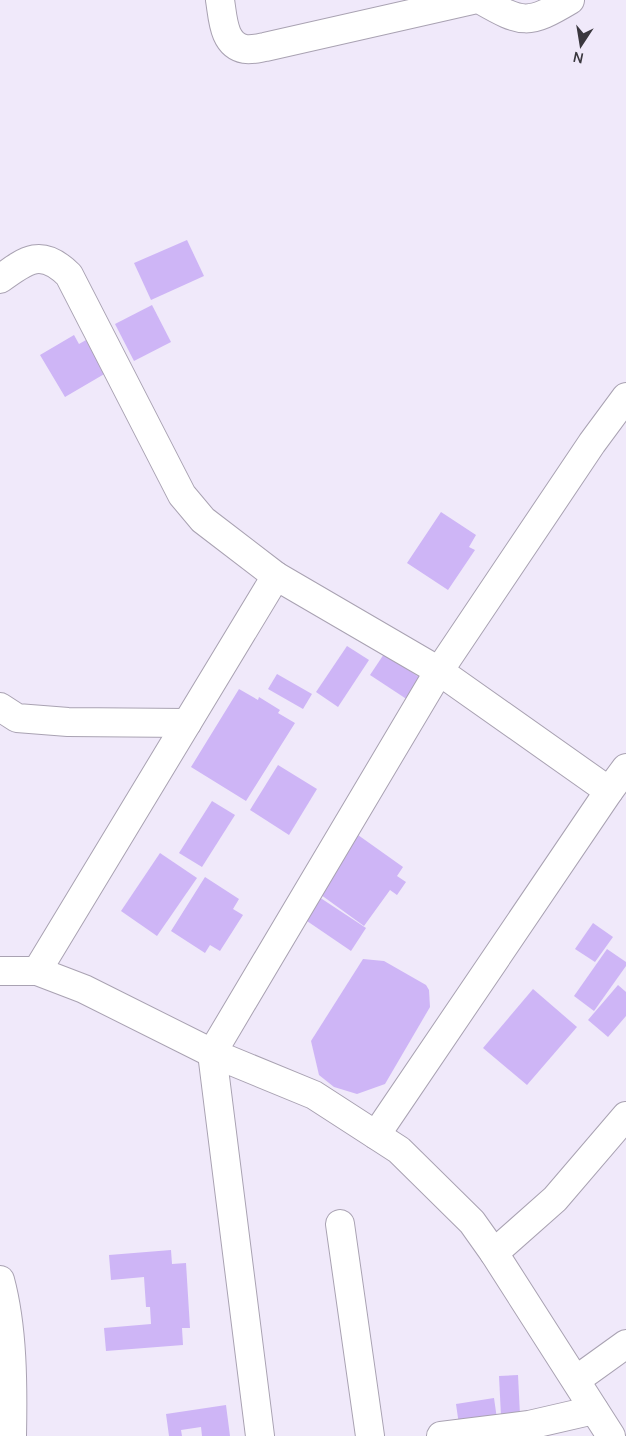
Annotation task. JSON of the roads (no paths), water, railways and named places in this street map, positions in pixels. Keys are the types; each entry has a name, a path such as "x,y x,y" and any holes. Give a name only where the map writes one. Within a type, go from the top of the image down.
{"street":[{"path":"220,0 225,31 234,45 246,49 265,47 472,0"},
{"path":"481,0 506,14 526,19 544,15 570,0"},
{"path":"0,279 20,264 33,259 48,259 59,265 69,275 182,495 203,520 276,576 439,671 609,791"},
{"path":"260,1436 212,1054 439,671 592,443 626,397"},
{"path":"37,971 276,576"},
{"path":"0,707 17,718 68,722 187,723"},
{"path":"376,1135 626,768"},
{"path":"0,971 37,971 84,989 212,1054 314,1094 399,1150 472,1222 494,1253 611,1436"},
{"path":"494,1253 555,1199 626,1116"},
{"path":"340,1224 370,1436"},
{"path":"0,1280 5,1298 13,1387 12,1436"},
{"path":"576,1380 626,1344"},
{"path":"441,1436 529,1431 594,1410"}]}
